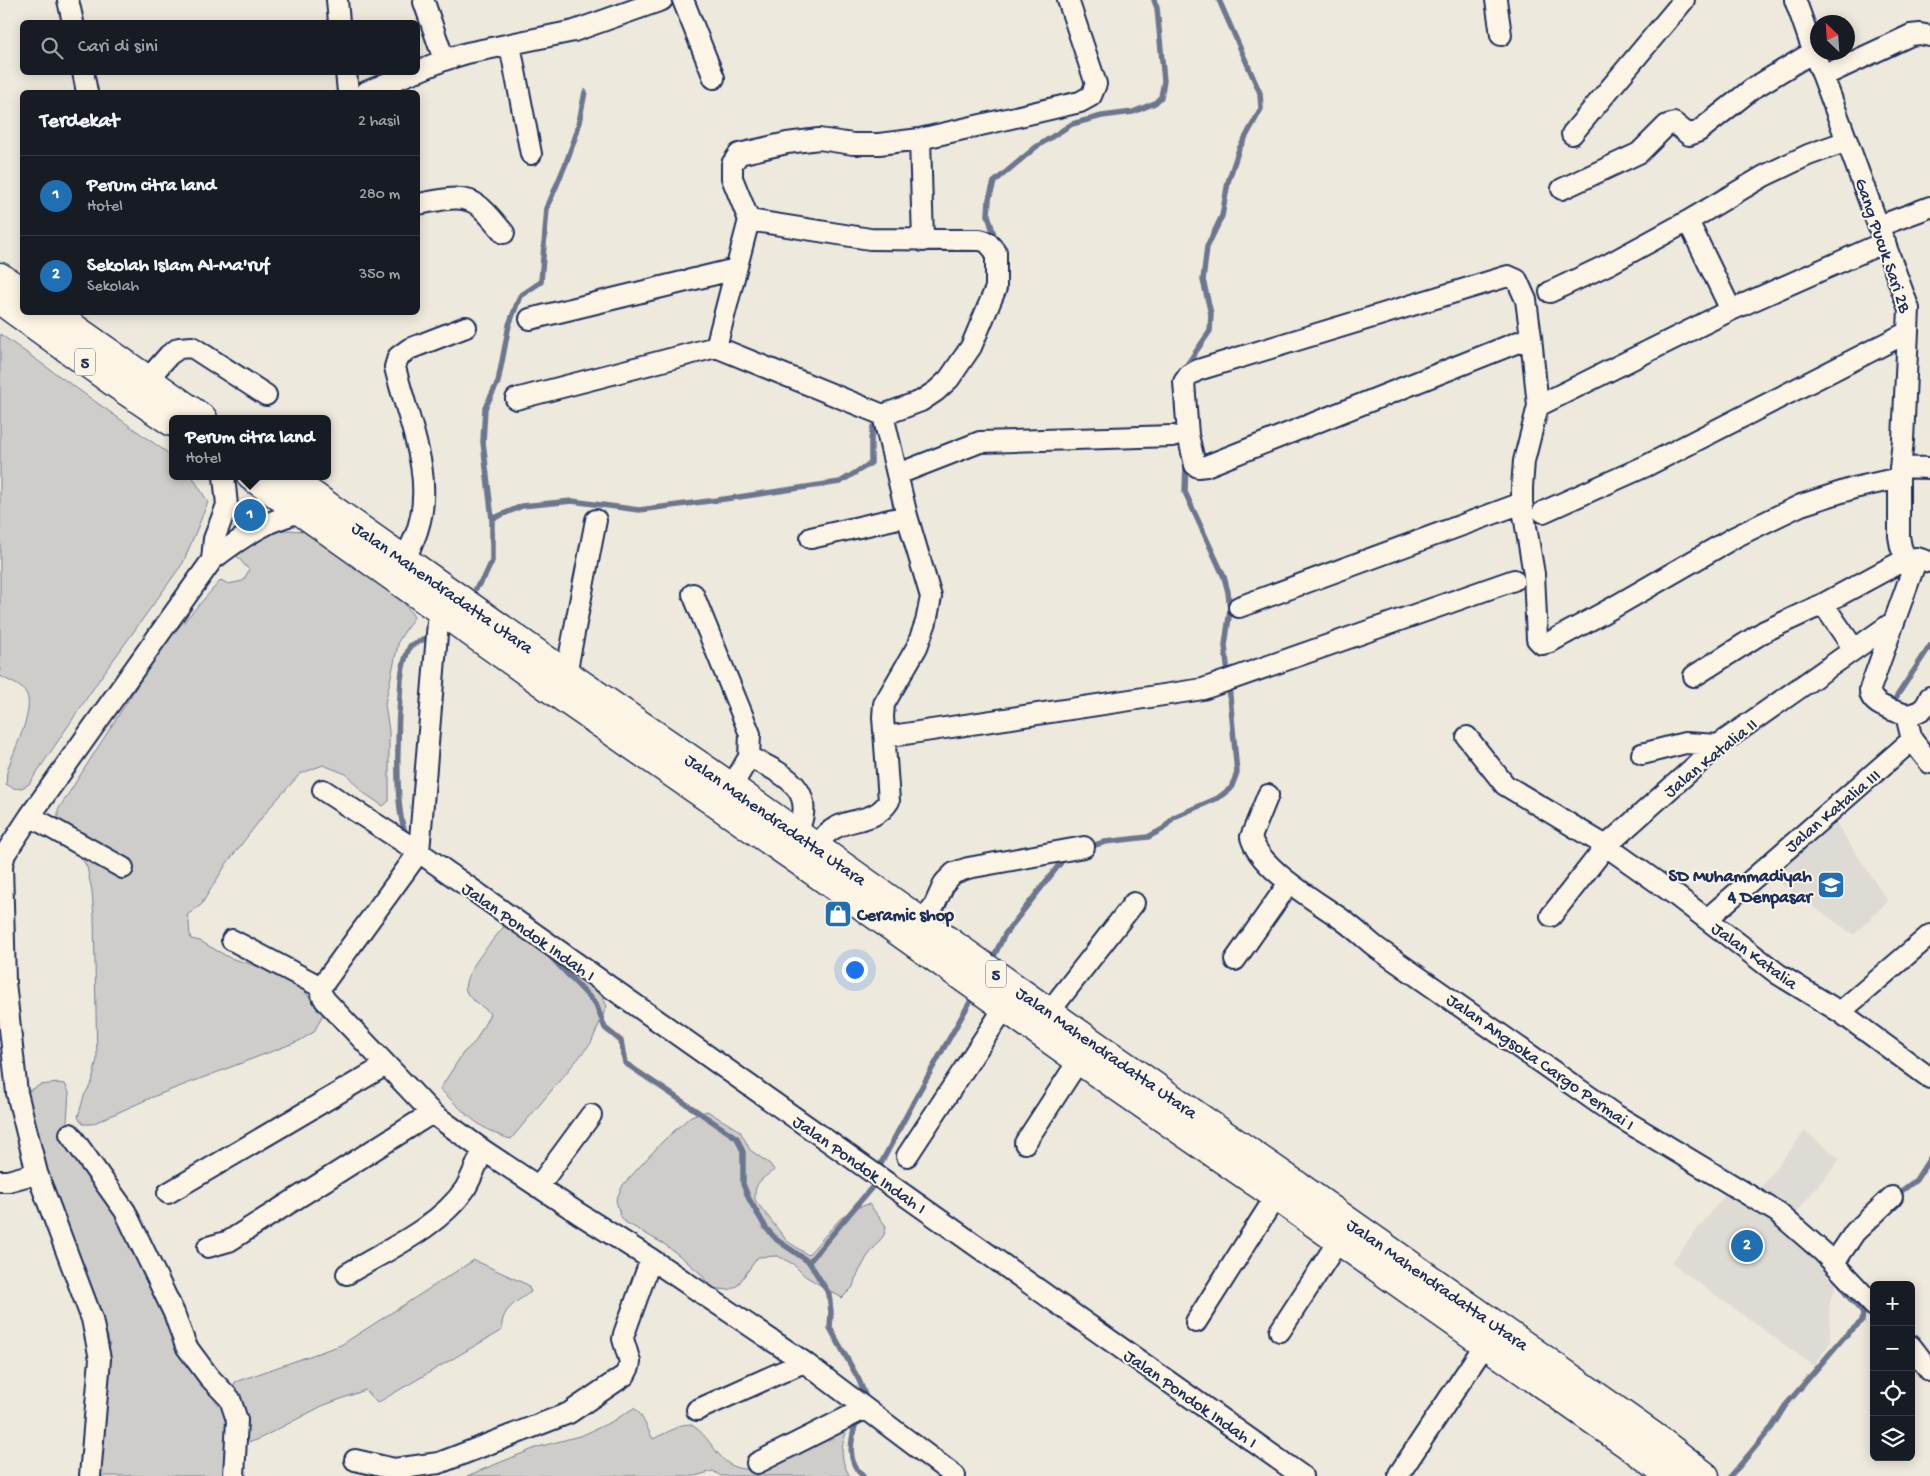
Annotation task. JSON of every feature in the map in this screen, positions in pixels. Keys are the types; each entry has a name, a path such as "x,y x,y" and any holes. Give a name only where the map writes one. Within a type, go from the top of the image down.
{"highway":[{"name":"5","path":"10,284 20,293"},
{"name":"5","path":"43,315 119,386 169,420"},
{"name":"5","path":"55,315 197,415"},
{"name":"Jalan Mahendradatta Utara","path":"259,480 308,504 404,560 440,598"},
{"name":"Jalan Mahendradatta Utara","path":"288,480 308,504 560,683 801,849 1005,1007 1079,1060 1339,1240 1660,1441 1705,1476"},
{"name":"Jalan Mahendradatta Utara","path":"801,849 923,923 1049,1012 1492,1335 1670,1476"}],"street":[{"path":"68,0 73,20"},
{"path":"337,0 339,20"},
{"path":"420,70 444,60 510,44 574,32 662,0"},
{"path":"683,0 714,78"},
{"path":"716,347 749,220 732,178 732,164 739,154 786,143 819,139 853,144 879,144 920,139 1080,102 1091,96 1096,84 1068,0"},
{"path":"1496,0 1501,35"},
{"path":"1572,134 1684,0"},
{"name":"Gang Pucuk Sari 2B","path":"1795,0 1806,27 1810,44"},
{"path":"424,2 444,60"},
{"path":"1823,76 1911,35 1930,36"},
{"path":"510,44 531,154"},
{"path":"1562,189 1639,153 1667,126 1674,123 1689,135 1699,131 1752,89 1810,53"},
{"name":"Gang Pucuk Sari 2B","path":"1816,60 1909,309 1900,473 1899,536 1901,546 1918,559"},
{"path":"84,75 87,90"},
{"path":"346,75 348,90"},
{"path":"371,90 407,75"},
{"path":"920,139 923,241"},
{"path":"1550,292 1609,264 1688,221 1764,176 1808,155 1847,141"},
{"path":"420,204 459,198 470,200 480,206 504,233"},
{"path":"1538,406 1882,234 1930,207"},
{"path":"516,399 716,347 883,415 921,401 936,391 948,379 971,347 996,288 996,252 987,242 980,240 923,241 870,239 749,220"},
{"path":"1688,221 1731,310"},
{"path":"530,319 736,269"},
{"path":"1532,337 1206,466 1198,467 1195,465 1188,435 1184,382 1189,375 1198,370 1508,276 1517,280 1521,285 1526,300 1532,337 1538,406 1524,461 1522,503 1534,574 1536,639 1542,644 1550,642 1614,608 1735,537 1801,505 1900,473 1930,468"},
{"path":"404,560 419,528 424,496 422,464 395,367 398,357 409,349 466,328"},
{"path":"1542,512 1663,458 1908,332"},
{"path":"147,380 169,355 179,348 192,347 266,394"},
{"path":"801,849 840,825 876,815 884,810 889,801 883,717 884,704 916,647 926,622 931,597 907,516 883,415"},
{"path":"898,474 980,442 1173,436"},
{"path":"212,560 214,539 227,505 224,480"},
{"path":"1239,607 1522,503"},
{"path":"90,1476 100,1359 92,1319 37,1172 18,1093 4,982 2,864 5,854 30,816 212,560 243,536 308,504"},
{"path":"811,538 907,516"},
{"path":"560,683 596,520"},
{"path":"1694,676 1765,630 1918,559"},
{"path":"1918,559 1892,623 1870,690 1870,696 1874,701 1906,715 1921,711 1927,705 1930,697"},
{"path":"885,736 1203,689 1514,580"},
{"path":"693,594 750,734 749,757 726,797"},
{"path":"440,598 419,852 321,987 321,993 325,1000 432,1113 483,1150 651,1259 804,1362 955,1476"},
{"path":"1823,604 1854,649"},
{"name":"Jalan Katalia II","path":"1551,916 1606,846 1719,746 1892,623"},
{"path":"1906,715 1912,740 1930,763"},
{"name":"Jalan Katalia","path":"1467,737 1505,785 1606,846 1707,919 1778,974 1840,1012 1930,1078"},
{"name":"Jalan Katalia III","path":"1707,919 1912,740"},
{"path":"1642,754 1685,743 1719,746"},
{"path":"749,757 776,770 798,788 804,815 801,849"},
{"name":"Jalan Pondok Indah I","path":"323,790 419,852 1302,1476"},
{"name":"Jalan Angsoka Cargo Permai I","path":"1268,795 1250,837 1258,853 1289,883 1344,921 1377,948 1614,1114 1777,1212 1834,1263 1870,1302"},
{"path":"30,816 123,868"},
{"path":"923,923 936,904 945,882 954,874 968,868 1084,847"},
{"path":"1235,960 1289,883"},
{"path":"1049,1012 1134,902"},
{"path":"1840,1012 1930,935"},
{"path":"232,940 321,987"},
{"path":"907,1156 1005,1007"},
{"path":"1026,1143 1079,1060"},
{"path":"168,1193 386,1065"},
{"path":"208,1247 237,1236 432,1113"},
{"path":"538,1186 591,1115"},
{"path":"70,1134 125,1211 174,1313 186,1346 209,1377 230,1399 237,1420 234,1476"},
{"path":"346,1274 416,1233 445,1211 465,1188 483,1150"},
{"path":"0,1181 8,1181 37,1172"},
{"path":"1196,1322 1276,1196"},
{"path":"1834,1263 1855,1232 1892,1197"},
{"path":"1280,1331 1339,1240"},
{"path":"355,1460 394,1470 439,1463 569,1413 617,1382 625,1375 629,1367 630,1362 623,1339 624,1334 651,1259"},
{"path":"1399,1474 1492,1335"},
{"path":"1915,1351 1930,1370"},
{"path":"697,1410 804,1362"},
{"path":"757,1462 864,1409"}],"shaded area":[{"path":"0,334 169,454 169,480 194,480 208,502 183,563 101,677 29,784 18,788 6,784 7,774 9,764 23,730 28,697 24,690 16,684 0,676"},
{"path":"285,530 305,531 397,592 414,617 399,640 385,704 389,731 389,801 383,806 364,793 346,774 323,765 300,774 270,807 227,863 201,905 187,915 191,939 200,941 230,958 290,976 323,1014 314,1032 299,1041 155,1096 92,1124 83,1124 78,1117 84,1096 92,1082 97,1059 92,891 87,867 78,852 65,842 58,818 58,810 164,644 221,580 228,584 243,581 249,570 236,555 240,549 245,544 258,538"},
{"name":"SD Muhammadiyah 4 Denpasar","path":"1836,823 1888,901 1854,935 1770,876"},
{"path":"506,924 600,993 607,1006 591,1043 511,1139 500,1136 481,1125 440,1089 463,1053 475,1042 490,1014 469,996 465,986 472,968"},
{"path":"65,1084 69,1092 66,1137 86,1164 226,1402 232,1421 228,1476 101,1476 111,1359 108,1337 46,1170 27,1092 40,1085"},
{"path":"707,1111 740,1131 750,1150 770,1164 774,1170 757,1185 755,1200 787,1241 808,1255 839,1220 852,1209 869,1204 886,1226 884,1235 867,1257 855,1279 853,1287 842,1298 805,1276 793,1264 778,1256 758,1257 737,1286 729,1290 711,1288 701,1274 680,1256 664,1244 625,1222 620,1215 616,1200 623,1185 663,1141 691,1116"},
{"path":"1805,1131 1840,1159 1785,1226 1839,1276 1830,1302 1831,1341 1814,1366 1671,1263 1728,1191 1748,1204"},
{"path":"474,1260 528,1285 531,1292 506,1312 502,1323 502,1330 377,1403 365,1390 322,1406 257,1440 250,1442 243,1437 233,1389 235,1382 341,1345"},
{"path":"634,1408 642,1418 653,1439 682,1425 690,1424 706,1438 726,1462 734,1467 744,1469 757,1468 851,1424 847,1430 842,1450 844,1464 850,1476 721,1476 713,1471 695,1476 467,1476 538,1447 583,1435 613,1421"}],"waterway":[{"path":"996,242 988,215 989,199 994,182 1036,147 1072,124 1102,116 1133,112 1155,103 1161,97 1164,81 1157,8 1154,0"},
{"path":"1184,369 1210,331 1211,314 1203,280 1207,247 1222,216 1228,182 1239,149 1261,109 1260,93 1219,0"},
{"path":"476,588 485,576 492,561 492,519 483,442 485,408 498,382 509,325 520,296 541,282 547,208 577,132 585,92"},
{"path":"492,519 522,506 572,501 639,510 840,482 871,463 873,427 880,423"},
{"path":"1186,462 1185,492 1224,577 1228,592 1230,610 1225,645 1228,676"},
{"path":"408,835 403,825 398,786 401,680 410,646 428,637"},
{"path":"1894,708 1895,699 1930,646"},
{"path":"1088,847 1105,842 1148,837 1163,829 1174,817 1218,798 1231,788 1237,773 1229,685"},
{"path":"991,962 1005,934 1066,856"},
{"path":"551,957 596,1004 605,1028 621,1041 625,1063 737,1138 743,1152 743,1184 749,1199 766,1228 777,1240 809,1262 829,1294 830,1328 859,1380 865,1395"},
{"path":"877,1171 974,995"},
{"path":"1895,1196 1916,1180 1930,1158"},
{"path":"809,1262 873,1186 875,1180"},
{"path":"1731,1476 1772,1427 1785,1406 1844,1337 1862,1321 1863,1313 1846,1294 1839,1281"},
{"path":"856,1422 851,1450 852,1458 863,1476"}],"place":[{"name":"Perum citra land","path":"250,515"},
{"name":"SD Muhammadiyah 4 Denpasar","path":"1831,885"},
{"name":"Ceramic shop","path":"838,914"},
{"name":"Sekolah Islam Al-Ma'ruf","path":"1747,1246"}]}
